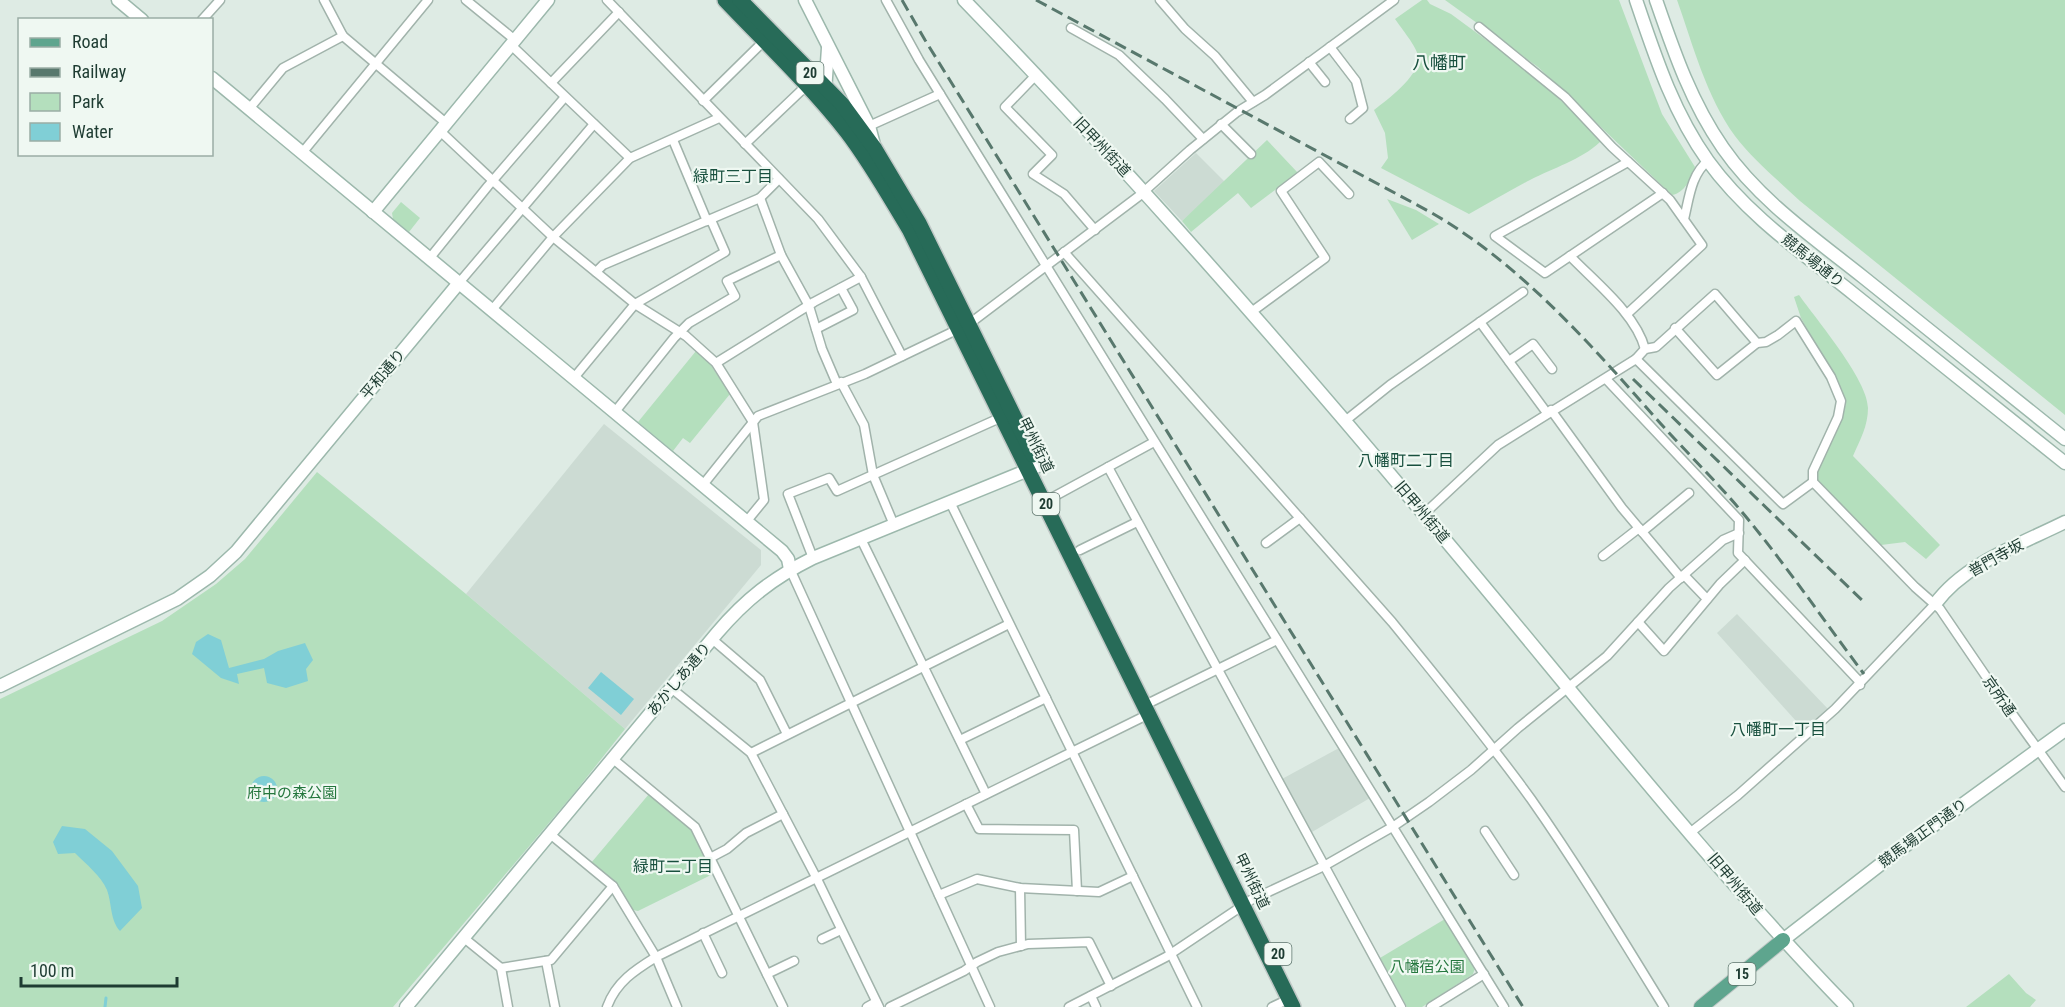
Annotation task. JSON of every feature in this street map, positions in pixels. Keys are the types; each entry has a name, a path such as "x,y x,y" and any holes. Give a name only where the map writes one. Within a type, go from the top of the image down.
{"highway":[{"name":"甲州街道","path":"725,0 764,41 809,80 825,86 858,124 875,149 919,223 1002,417 1033,468"},
{"name":"甲州街道","path":"740,0 809,80 848,134 888,194 964,326 1247,903 1304,1007"},
{"name":"甲州街道","path":"1049,499 1080,550 1149,706"},
{"name":"甲州街道","path":"1247,903 1291,1003"}],"main road":[{"name":"15","path":"1701,1007 1783,940"}],"street":[{"path":"118,0 139,18"},
{"path":"204,18 220,0"},
{"path":"324,0 343,36 443,127 493,180 553,237 635,304 680,332 716,363 753,422 764,500 746,522"},
{"path":"466,0 513,43 550,84 630,158"},
{"path":"373,212 548,0"},
{"path":"805,0 869,126 875,149"},
{"path":"886,0 919,60 1504,1007"},
{"name":"旧甲州街道","path":"964,0 1143,192 1345,421 1783,940 1847,1007"},
{"path":"1160,0 1185,29 1215,56 1253,102"},
{"path":"702,486 758,416 865,374 964,326 1095,230 1143,192 1221,124 1394,0"},
{"name":"競馬場通り","path":"1636,0 1674,104 1708,161 1750,208 1782,237 2065,462"},
{"name":"競馬場通り","path":"1656,0 1678,65 1691,94 1713,132 1740,170 1794,222 2065,439"},
{"path":"302,153 427,1"},
{"path":"611,1 719,118 818,219 861,277 902,356"},
{"path":"550,84 619,12"},
{"path":"1479,27 1565,97 1628,162 1663,193 1702,245 1627,314"},
{"path":"1071,28 1119,55 1203,139"},
{"path":"249,109 284,68 343,36"},
{"path":"703,100 764,41"},
{"path":"1330,47 1356,81 1363,108 1350,119"},
{"path":"828,48 825,86 827,102 832,113"},
{"path":"1309,62 1325,82"},
{"path":"745,144 809,80 820,74 827,66"},
{"path":"1036,75 1005,107 1052,155 1033,174 1064,194 1095,230"},
{"path":"213,79 782,551 788,559 790,569 990,1007"},
{"path":"869,126 940,94"},
{"path":"429,259 565,97"},
{"path":"491,311 553,237 630,158 673,141 719,118"},
{"path":"458,284 594,124"},
{"path":"1221,124 1251,154"},
{"path":"573,379 629,309 725,252 673,141"},
{"path":"1684,219 1694,180 1700,166 1708,161"},
{"path":"1250,313 1325,258 1281,191 1319,162 1349,194"},
{"path":"1628,162 1495,236 1545,273 1663,193"},
{"path":"596,272 603,265 760,198 778,179"},
{"path":"760,198 781,255 809,306 822,349 864,425 873,475 894,525"},
{"path":"1064,252 1392,622 1494,750 1561,843 1664,1007"},
{"path":"614,413 688,323 735,296 727,281 781,255"},
{"path":"1570,256 1627,314 1643,341 1645,349"},
{"path":"716,363 861,277"},
{"name":"平和通り","path":"0,686 177,599 223,565 458,284"},
{"path":"816,329 853,310 841,288"},
{"path":"1345,421 1390,385 1523,292"},
{"path":"1424,514 1497,445 1606,379 1636,359 1645,349 1656,347 1715,294 1757,343"},
{"path":"1636,359 1783,504 1813,482 1813,471 1840,410 1838,390 1796,321 1766,342 1757,343 1717,375 1675,328"},
{"path":"1480,322 1640,530 1682,577 1707,599"},
{"path":"1509,361 1533,344 1552,369"},
{"path":"1949,370 1961,356"},
{"path":"1606,379 1739,520 1738,553 1858,680 1860,685"},
{"path":"813,558 788,495 829,478 837,491 1002,417"},
{"path":"1049,499 1155,442"},
{"path":"1108,467 1401,1007"},
{"name":"あかしあ通り","path":"406,1007 712,639 762,588 790,569 813,558 1033,468"},
{"name":"京所通","path":"1813,482 1915,587 1940,609 1979,668 2065,787"},
{"path":"1603,556 1689,493"},
{"path":"950,502 1197,1007"},
{"path":"1266,543 1300,518"},
{"path":"1080,550 1137,522"},
{"name":"普門寺坂","path":"1935,604 1947,589 1978,567 2065,522"},
{"path":"1069,1007 1172,954 1247,903 1324,866 1394,826 1443,792 1607,656 1682,577 1723,540 1739,533"},
{"path":"861,539 986,794"},
{"path":"1638,622 1664,651 1707,599 1745,560"},
{"path":"1691,832 1755,781 1835,709 1935,604"},
{"path":"751,753 1009,624"},
{"path":"712,639 760,680 787,734"},
{"path":"607,1007 614,993 626,978 656,957 1072,752 1149,706 1277,640"},
{"path":"671,688 751,753 816,877 878,1005 867,1007"},
{"path":"960,740 1046,698"},
{"name":"競馬場正門通り","path":"1783,940 1890,857 2065,730"},
{"path":"613,759 695,827 783,1007"},
{"path":"966,804 979,829 1074,830 1077,891"},
{"path":"710,858 727,849 746,833 783,814"},
{"path":"1485,831 1514,875"},
{"path":"550,834 613,886 656,957 677,1007"},
{"path":"939,896 977,879 1020,888 1099,892 1133,876"},
{"path":"501,968 551,960 613,886"},
{"path":"1020,888 1021,946"},
{"path":"822,939 841,930"},
{"path":"703,933 723,973"},
{"path":"464,938 501,968 508,1007"},
{"path":"890,1007 998,952 1021,946 1089,942 1111,986"},
{"path":"546,961 555,1007"},
{"path":"767,974 794,961"},
{"path":"1431,1007 1484,974"},
{"path":"1091,996 1096,1007"},
{"path":"1272,1007 1291,1003"}],"shaded area":[{"path":"1196,153 1225,182 1182,221 1154,191"},
{"path":"604,424 761,550 761,565 625,729 466,594"},
{"path":"1737,614 1829,710 1805,731 1717,633"},
{"path":"1339,748 1370,798 1312,832 1282,779"}],"green space":[{"path":"1422,0 1427,0 1430,4 1451,14 1531,73 1597,134 1600,142 1576,159 1530,180 1469,214 1381,168 1388,158 1385,133 1374,110 1409,79 1418,63 1415,48 1395,19"},
{"path":"1445,0 1619,0 1662,114 1695,167 1687,184 1677,194 1672,195 1538,67"},
{"path":"1677,0 2065,0 2065,415 1800,201 1750,153 1735,136 1716,104 1701,70"},
{"path":"1267,140 1298,173 1251,208 1238,193 1191,232 1182,221"},
{"path":"1387,199 1416,210 1439,224 1412,240"},
{"path":"401,202 420,218 409,232 393,219 392,213"},
{"path":"1799,295 1851,366 1866,396 1867,421 1853,456 1940,545 1926,559 1905,542 1881,545 1816,480 1816,473 1846,403 1842,391 1801,318 1794,297"},
{"path":"696,351 710,364 730,394 690,443 683,438 673,451 638,422"},
{"name":"府中の森公園","path":"317,472 625,729 575,792 393,1007 0,1007 0,699 162,621 216,584 245,559"},
{"path":"649,794 691,829 713,874 638,911 633,910 615,883 591,863"},
{"name":"八幡宿公園","path":"1445,919 1475,968 1473,974 1422,1007 1407,1007 1380,958"},
{"path":"2009,974 2026,993 2036,1000 2030,1007 1966,1007"}],"water":[{"path":"208,634 221,640 229,668 264,659 278,651 305,643 313,660 306,669 308,681 286,688 267,683 264,668 237,674 239,684 221,678 192,654 196,642"},
{"path":"601,672 634,699 621,715 588,688"},
{"path":"264,776 273,780 277,789 273,798 264,802 255,798 251,789 255,780"},
{"path":"62,826 85,829 112,851 138,886 142,908 120,931 113,917 107,890 97,875 75,853 58,854 53,842"}],"waterway":[{"path":"105,1007 106,998"}],"railway":[{"path":"902,0 1523,1007"},
{"path":"1036,0 1432,213 1496,257 1555,309 1726,494 1777,556 1864,674"},
{"path":"1633,379 1866,604"}],"district":[{"name":"八幡町","path":"1439,62"},
{"name":"緑町三丁目","path":"733,176"},
{"name":"八幡町二丁目","path":"1406,460"},
{"name":"八幡町一丁目","path":"1778,729"},
{"name":"緑町二丁目","path":"673,866"}]}
